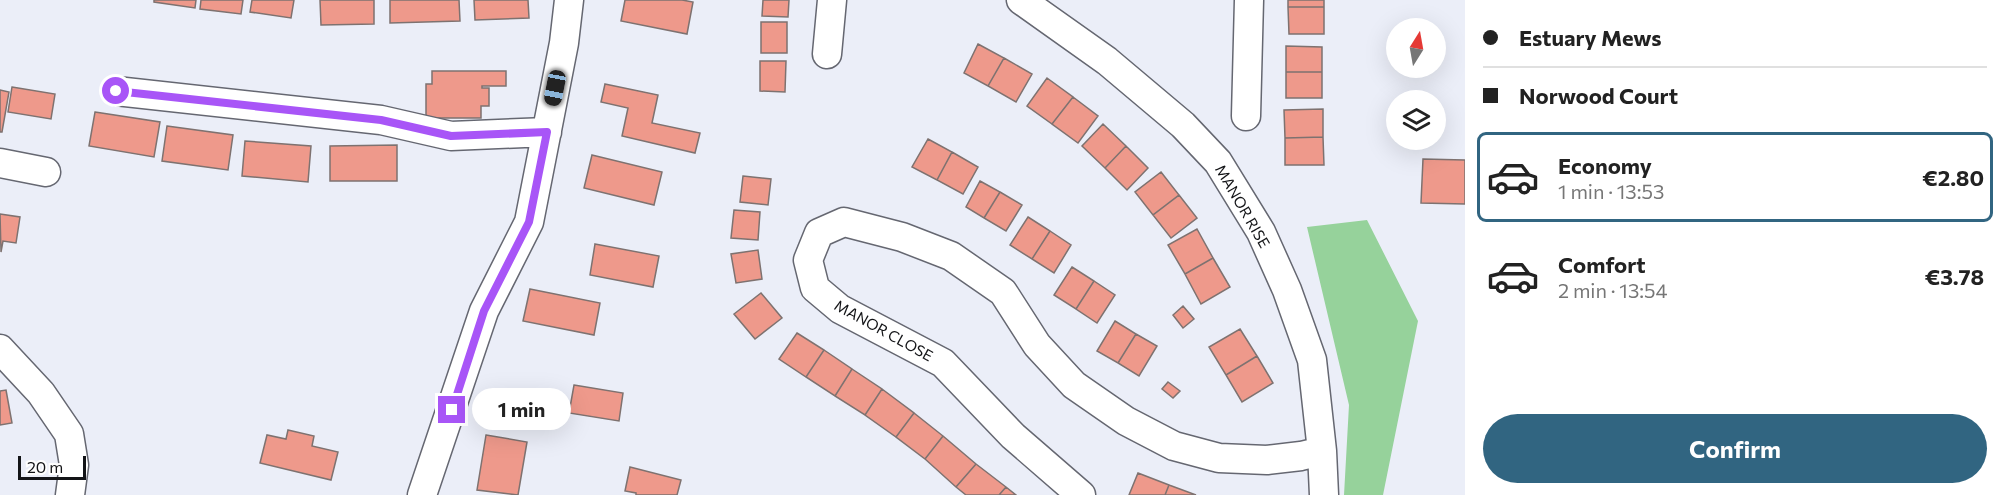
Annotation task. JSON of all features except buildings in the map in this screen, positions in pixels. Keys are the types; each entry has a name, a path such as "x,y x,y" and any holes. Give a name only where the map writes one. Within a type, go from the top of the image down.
{"street":[{"path":"422,495 484,311 529,222 564,43 569,0"},
{"path":"826,54 832,0"},
{"name":"MANOR RISE","path":"1021,0 1107,61 1183,125 1218,162 1261,232 1287,290 1312,360 1322,451 1324,495"},
{"path":"1246,116 1249,0"},
{"path":"116,91 381,120 451,136 547,132"},
{"path":"0,163 46,172"},
{"name":"MANOR CLOSE","path":"1081,495 1013,436 943,363 840,309 815,288 808,260 819,233 844,222 902,237 951,256 1003,291 1037,345 1074,385 1126,421 1174,446 1219,458 1267,460 1322,451"},
{"path":"0,350 41,393 69,434 74,465 70,495"}],"green space":[{"path":"1367,220 1418,321 1383,495 1344,495 1349,405 1307,227"}],"route":[{"path":"116,91 381,120 451,136 547,132 529,222 484,311 452,410"}]}
